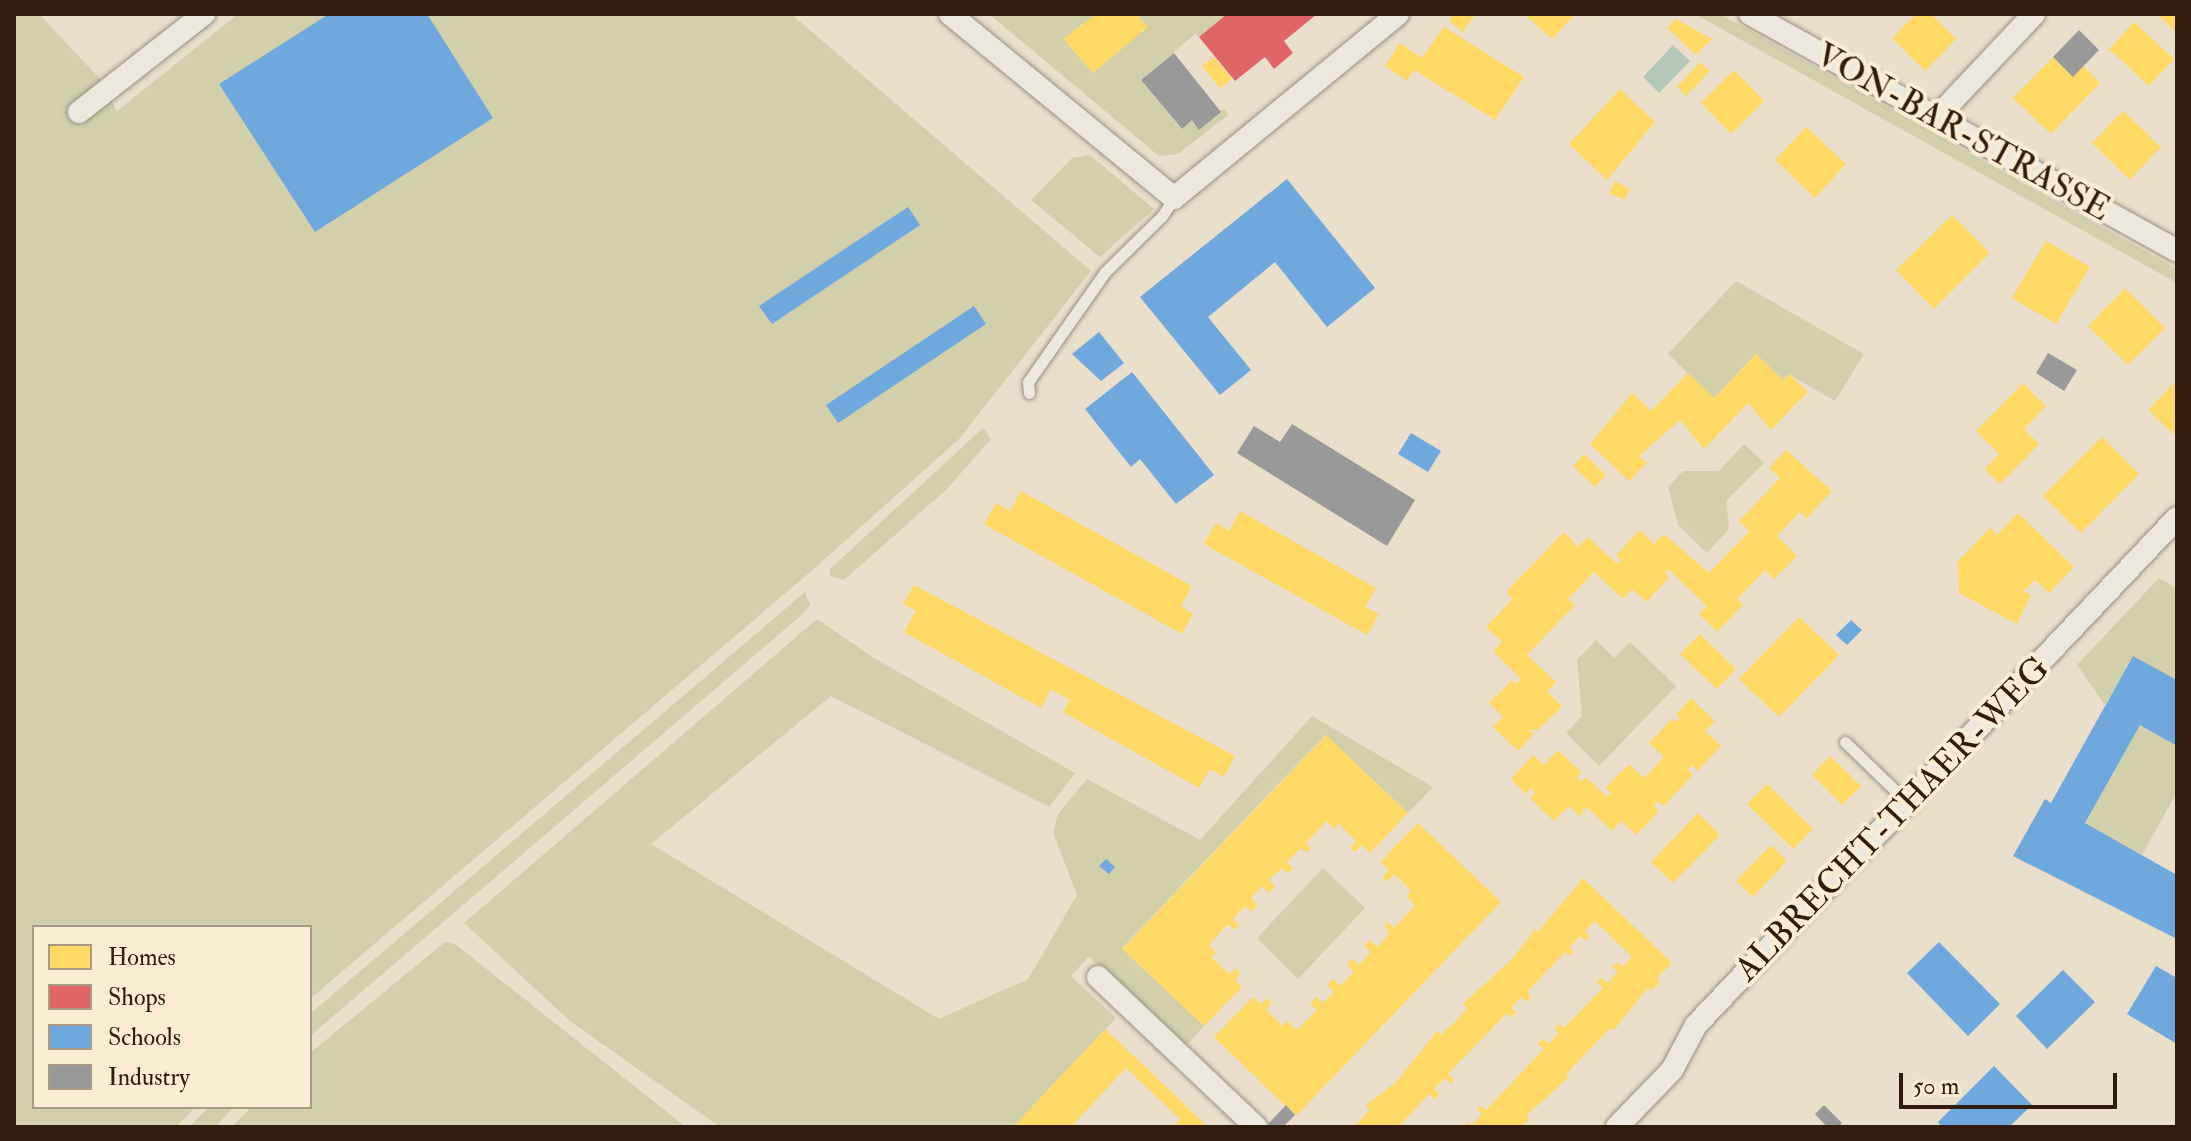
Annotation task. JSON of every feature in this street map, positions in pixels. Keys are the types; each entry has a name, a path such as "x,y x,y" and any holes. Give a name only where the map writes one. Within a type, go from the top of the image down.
{"street":[{"path":"79,112 204,14"},
{"path":"950,14 1174,198 1398,14"},
{"name":"VON-BAR-STRASSE","path":"1750,14 2177,251"},
{"path":"1938,116 2034,14"},
{"name":"ALBRECHT-THAER-WEG","path":"1617,1127 1672,1070 1696,1025 2177,518"},
{"path":"1098,977 1256,1127"}],"lane":[{"path":"1029,393 1028,382 1105,272 1162,216 1174,198"},
{"path":"1845,742 1908,803"}],"green space":[{"path":"14,14 39,14 100,79 117,111 238,14 791,14 1091,271 959,439 816,567 312,997 312,925 32,925 32,1109 194,1109 176,1127 14,1127"},
{"path":"989,14 1227,14 1199,37 1195,34 1141,80 1181,129 1192,120 1200,129 1224,109 1228,115 1178,154 1159,156"},
{"path":"1695,14 1720,14 2177,269 2177,283"},
{"path":"1090,155 1154,209 1100,257 1031,200 1072,158"},
{"path":"1736,281 1864,354 1835,401 1789,374 1783,380 1756,354 1714,398 1668,354"},
{"path":"983,428 991,439 947,489 844,580 830,576 830,569"},
{"path":"1744,444 1764,463 1726,501 1729,529 1707,553 1678,525 1668,487 1683,471 1719,471"},
{"path":"2159,578 2177,588 2177,680 2133,656 2105,705 2077,665"},
{"path":"805,592 810,605 805,612 312,1034 312,1012"},
{"path":"817,619 874,658 1075,773 1049,807 831,696 651,844 939,1019 1028,979 1077,895 1053,832 1058,814 1087,779 1200,840 1312,716 1433,787 1408,813 1325,735 1122,948 1204,1026 1185,1047 1089,956 1071,976 1116,1018 1013,1127 720,1127 570,1021 464,923"},
{"path":"1596,640 1614,658 1630,642 1676,686 1599,766 1566,733 1582,716 1577,660"},
{"path":"2140,725 2177,746 2177,792 2142,855 2085,823"},
{"path":"1323,868 1365,908 1298,979 1257,938"},
{"path":"445,942 455,944 686,1127 232,1127 249,1109 312,1109 312,1051"},
{"path":"207,1109 232,1109 215,1127 189,1127"}],"shaded area":[{"path":"1673,45 1690,61 1659,93 1643,77"}],"building: Homes":[{"path":"1096,14 1143,14 1139,17 1148,27 1093,73 1063,39"},
{"path":"1454,14 1475,15 1463,32 1449,21"},
{"path":"1524,14 1575,14 1552,39"},
{"path":"1916,14 1931,14 1956,39 1925,71 1892,38"},
{"path":"2157,14 2177,14 2177,33"},
{"path":"1676,19 1712,39 1696,55 1667,28"},
{"path":"2134,22 2174,59 2149,86 2109,49"},
{"path":"1444,27 1524,77 1495,120 1414,70 1407,81 1385,66 1400,43 1422,58"},
{"path":"1214,57 1232,79 1220,88 1202,66"},
{"path":"2053,57 2073,77 2083,66 2100,83 2051,134 2013,98"},
{"path":"1700,62 1710,71 1686,96 1677,87"},
{"path":"1734,70 1764,101 1731,134 1701,103"},
{"path":"1620,89 1655,122 1607,180 1569,144"},
{"path":"2123,111 2161,147 2130,180 2092,143"},
{"path":"1806,127 1846,164 1815,198 1775,160"},
{"path":"1615,181 1630,189 1624,200 1609,193"},
{"path":"1952,215 1990,253 1934,309 1896,270"},
{"path":"2046,241 2090,267 2056,324 2012,298"},
{"path":"2125,288 2165,328 2128,365 2088,326"},
{"path":"1756,354 1783,380 1789,374 1808,392 1771,430 1748,403 1704,449 1680,420 1639,456 1647,463 1629,481 1590,444 1632,393 1651,411 1688,373 1714,398"},
{"path":"2177,380 2177,437 2148,410"},
{"path":"2023,383 2046,406 2024,429 2039,444 2000,484 1985,469 1999,454 1976,431"},
{"path":"2102,437 2139,474 2081,533 2043,496"},
{"path":"1786,450 1832,491 1806,519 1800,512 1777,536 1797,556 1774,579 1765,570 1737,599 1743,605 1717,632 1699,614 1707,606 1668,569 1665,573 1669,578 1646,602 1632,589 1623,599 1594,572 1568,599 1575,605 1527,655 1556,682 1547,691 1562,706 1538,730 1529,730 1534,734 1518,751 1493,727 1503,717 1489,703 1512,680 1517,684 1521,679 1493,651 1502,642 1486,627 1513,599 1506,592 1564,532 1578,547 1588,537 1617,564 1621,560 1616,555 1640,530 1654,544 1664,534 1709,573 1750,531 1739,521 1780,478 1769,468"},
{"path":"1584,454 1606,475 1595,487 1573,466"},
{"path":"1021,491 1192,586 1181,606 1193,614 1182,634 984,524 996,503 1010,511"},
{"path":"1240,511 1376,588 1365,607 1379,614 1367,635 1204,544 1216,523 1229,531"},
{"path":"2018,513 2074,567 2049,593 2035,580 2023,591 2031,595 2017,624 1959,593 1958,561 1990,528 1997,535"},
{"path":"914,585 1235,756 1224,777 1210,769 1199,788 1063,712 1070,700 1051,689 1041,708 904,632 916,611 903,604"},
{"path":"1799,617 1839,655 1779,717 1739,679"},
{"path":"1700,634 1736,669 1717,689 1680,654"},
{"path":"1691,698 1715,721 1705,731 1721,746 1698,771 1692,765 1688,770 1693,775 1664,806 1658,801 1654,806 1659,811 1636,835 1621,821 1612,831 1587,807 1579,816 1569,806 1554,821 1530,798 1535,793 1531,788 1526,794 1511,779 1533,755 1544,765 1558,750 1581,772 1577,778 1582,782 1586,777 1607,797 1611,793 1606,787 1629,764 1644,778 1664,757 1649,743 1672,719 1675,722 1680,718 1676,714"},
{"path":"1326,735 1408,813 1370,853 1362,845 1355,852 1350,847 1356,841 1339,824 1334,829 1326,821 1306,843 1311,848 1308,852 1300,849 1287,862 1293,868 1288,873 1282,868 1269,880 1275,886 1269,893 1262,886 1251,898 1257,905 1251,912 1245,906 1233,919 1239,925 1234,930 1228,924 1209,945 1216,953 1211,957 1229,974 1235,968 1240,974 1235,980 1242,987 1204,1026 1122,949"},
{"path":"1830,756 1861,786 1842,805 1812,775"},
{"path":"1767,784 1813,829 1793,849 1747,804"},
{"path":"1698,813 1720,835 1673,883 1651,862"},
{"path":"1418,823 1501,902 1296,1116 1214,1037 1253,997 1261,1004 1267,998 1272,1003 1266,1010 1283,1026 1287,1021 1297,1030 1317,1010 1310,1004 1316,997 1323,1003 1334,991 1327,985 1333,979 1340,986 1354,972 1347,965 1352,959 1359,965 1371,952 1364,946 1370,940 1377,947 1389,934 1385,925 1388,922 1394,928 1415,906 1406,896 1411,891 1394,874 1387,882 1382,877 1389,870 1380,862"},
{"path":"1771,845 1787,861 1753,897 1736,881"},
{"path":"1583,878 1672,963 1656,979 1660,982 1651,991 1648,988 1613,1031 1610,1028 1566,1074 1569,1077 1526,1116 1529,1119 1521,1127 1464,1127 1467,1121 1471,1126 1482,1114 1477,1109 1481,1106 1486,1110 1544,1049 1538,1044 1543,1039 1549,1044 1559,1033 1555,1029 1560,1024 1564,1028 1603,988 1597,982 1601,978 1607,983 1618,972 1612,967 1617,962 1622,967 1632,957 1595,921 1585,931 1590,936 1586,941 1580,936 1570,947 1574,952 1570,956 1565,952 1527,992 1531,997 1526,1002 1521,997 1511,1008 1516,1012 1511,1018 1507,1013 1448,1074 1454,1080 1451,1084 1445,1078 1434,1089 1439,1094 1435,1099 1429,1094 1398,1127 1354,1127 1370,1110 1365,1106 1396,1082 1437,1031 1441,1035 1455,1022 1467,1008 1463,1004 1512,959 1535,929 1538,932"},
{"path":"1105,1029 1208,1127 1173,1127 1180,1119 1126,1068 1071,1127 1013,1127"}],"building: Shops":[{"path":"1227,14 1317,14 1284,41 1293,53 1274,69 1265,57 1235,81 1199,37"}],"building: Schools":[{"path":"329,14 427,14 493,118 315,232 219,84"},
{"path":"1287,179 1375,288 1327,327 1275,262 1208,317 1251,370 1220,395 1140,297"},
{"path":"908,207 920,225 772,324 759,306"},
{"path":"974,306 986,324 838,423 826,405"},
{"path":"1099,332 1124,363 1101,381 1072,354"},
{"path":"1132,372 1214,475 1176,504 1140,459 1131,467 1085,409"},
{"path":"1411,433 1441,451 1428,472 1398,454"},
{"path":"1851,620 1862,630 1847,645 1836,635"},
{"path":"2133,656 2177,680 2177,746 2140,725 2085,823 2177,875 2177,939 2013,856 2045,799 2051,803"},
{"path":"1106,859 1115,867 1109,874 1099,866"},
{"path":"1939,942 2000,1004 1968,1036 1907,973"},
{"path":"2156,966 2177,978 2177,1044 2127,1014"},
{"path":"2063,970 2095,1002 2047,1049 2016,1016"},
{"path":"1994,1066 2032,1105 2009,1127 1942,1127 1938,1122"}],"building: Industry":[{"path":"2079,30 2099,50 2073,77 2053,57"},
{"path":"1174,53 1221,112 1199,130 1192,120 1182,129 1141,80"},
{"path":"2048,353 2077,370 2064,391 2036,373"},
{"path":"1292,424 1415,500 1387,546 1237,453 1254,426 1280,442"},
{"path":"1286,1105 1295,1115 1283,1127 1268,1124"},
{"path":"1824,1105 1842,1123 1838,1127 1827,1127 1815,1114"}]}
